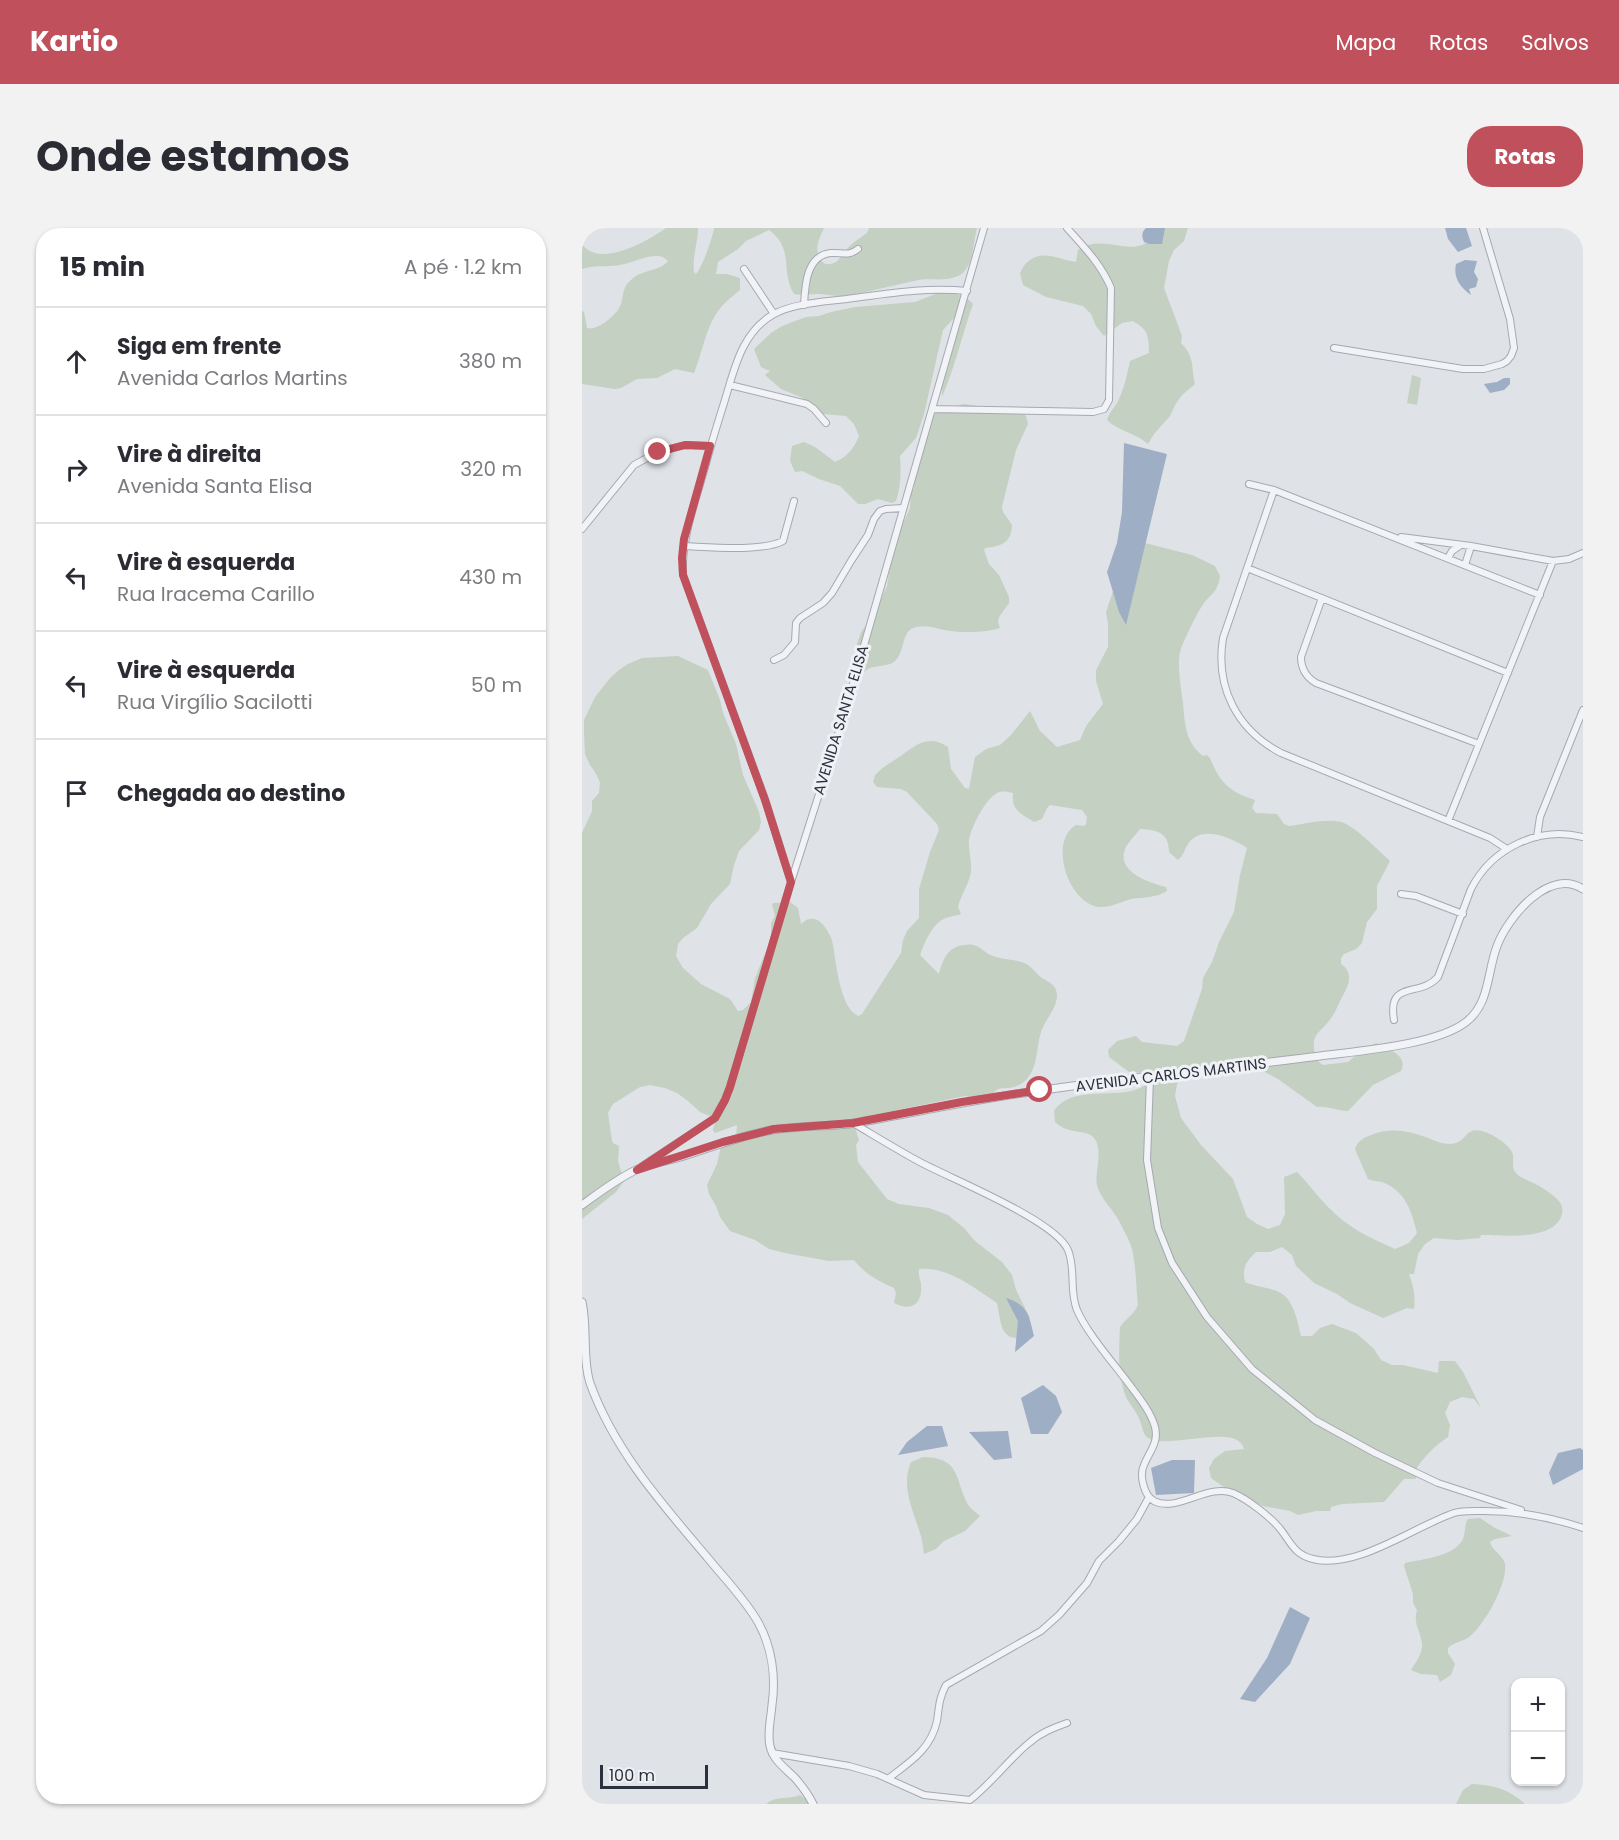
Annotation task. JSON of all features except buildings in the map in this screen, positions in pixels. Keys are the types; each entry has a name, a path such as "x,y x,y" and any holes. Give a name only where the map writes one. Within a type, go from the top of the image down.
{"street":[{"name":"AVENIDA SANTA ELISA","path":"637,1170 715,1118 730,1087 791,882 842,722 984,228"},
{"path":"932,408 1093,412 1104,409 1109,399 1111,288 1105,273 1067,228"},
{"path":"1334,348 1463,369 1484,369 1507,361 1514,348 1510,319 1483,228"},
{"path":"804,305 805,283 810,268 817,260 825,254 845,255 858,249"},
{"path":"744,268 774,314"},
{"path":"791,882 765,800 683,575 684,546 710,446 737,359 748,338 762,322 774,314 804,305 895,292 947,289 967,291"},
{"path":"730,385 807,404 826,423"},
{"path":"582,529 634,465 658,452 685,445 710,446"},
{"path":"1249,484 1274,490 1540,595"},
{"path":"1274,490 1223,638 1221,657 1225,687 1242,722 1264,743 1281,753 1490,838 1507,849"},
{"path":"684,546 769,546 783,541 794,501"},
{"path":"774,660 784,656 795,642 796,623 800,618 823,603 832,593 868,536 874,519 880,511 903,508"},
{"path":"1392,536 1471,546 1553,561 1569,559 1583,553"},
{"path":"1448,558 1452,551 1462,545"},
{"path":"1465,565 1471,546"},
{"path":"1448,821 1553,561"},
{"path":"1247,568 1508,673"},
{"path":"1322,598 1301,657 1302,666 1308,677 1316,683 1479,744"},
{"path":"1537,837 1540,817 1583,710"},
{"path":"1394,1020 1393,1009 1397,995 1403,991 1429,984 1438,977 1477,879 1490,862 1507,849 1537,837 1558,834 1583,837"},
{"name":"AVENIDA CARLOS MARTINS","path":"582,1205 637,1170 723,1142 774,1129 853,1123 1040,1090 1407,1044 1452,1030 1467,1022 1482,1003 1498,945 1507,926 1523,908 1548,886 1563,882 1572,883 1583,890"},
{"path":"1401,894 1416,896 1462,914"},
{"path":"1149,1078 1147,1160 1158,1228 1172,1263 1206,1317 1252,1369 1315,1420 1437,1483 1583,1528"},
{"path":"853,1123 918,1161 1043,1225 1061,1240 1070,1253 1076,1308 1084,1323 1143,1404 1155,1429 1154,1447 1143,1468 1144,1487 1149,1497 1155,1501 1166,1504 1219,1491 1232,1493 1273,1522 1297,1552 1308,1558 1324,1562 1361,1554 1455,1513 1489,1511 1533,1514"},
{"path":"582,1302 585,1315 589,1381 618,1443 639,1473 758,1622 766,1640 774,1670 769,1744 776,1760 803,1787 813,1804"},
{"path":"889,1778 924,1750 932,1739 940,1696 946,1685 1041,1631 1059,1615 1087,1583 1099,1561 1137,1519 1149,1497"},
{"path":"772,1753 849,1766 889,1778 924,1795 970,1800 986,1788 1029,1742 1048,1730 1067,1723"}],"green space":[{"path":"666,228 698,228 694,260 696,274 707,252 714,228 824,228 818,242 817,252 825,264 830,264 837,261 851,245 867,233 869,228 977,228 968,266 960,275 945,279 919,280 841,296 794,294 790,286 782,245 769,230 746,241 718,262 716,274 727,274 740,278 740,290 724,304 712,321 694,373 675,369 657,378 637,379 615,389 582,384 582,311 587,328 600,326 618,310 625,287 635,276 660,267 668,261 652,256 619,265 582,269 582,244 590,251 600,254 611,253 648,240"},
{"path":"1160,228 1188,228 1184,241 1174,250 1169,261 1164,288 1182,336 1181,343 1191,358 1195,384 1182,395 1170,416 1148,444 1107,420 1122,393 1130,361 1149,353 1145,330 1133,321 1122,323 1104,336 1096,326 1091,314 1083,306 1046,297 1023,285 1020,273 1028,262 1040,256 1052,256 1076,262 1078,250 1089,245 1132,247 1142,245 1151,239"},
{"path":"943,291 963,297 973,304 942,397 942,387 959,327 959,316 955,317 943,330 924,414 916,438 900,456 900,479 896,501 892,503 878,499 858,504 840,486 802,471 795,472 790,461 792,446 804,442 835,462 850,452 859,436 854,424 846,416 823,414 811,409 803,398 781,389 765,375 770,371 761,367 754,349 782,326 806,317 855,307 915,302"},
{"path":"1412,375 1421,378 1417,405 1407,403"},
{"path":"964,404 1023,413 1028,424 1016,450 1002,507 1012,525 1010,536 1001,545 984,550 989,564 999,575 1009,597 1009,603 999,617 1000,628 965,632 916,627 911,629 905,637 901,652 895,661 868,669 857,678 855,674 857,644 861,632 874,615 887,586 891,559 910,508 911,491 914,489 914,468 930,421 937,411"},
{"path":"1141,542 1192,555 1215,566 1220,576 1215,590 1193,622 1179,657 1185,725 1189,739 1197,751 1210,758 1222,780 1232,790 1255,800 1252,808 1256,813 1277,814 1284,824 1289,826 1322,821 1347,824 1390,861 1377,886 1377,909 1367,922 1362,943 1341,958 1341,964 1348,972 1349,981 1334,1014 1315,1037 1314,1047 1317,1059 1323,1065 1348,1062 1361,1051 1376,1043 1400,1057 1403,1065 1401,1071 1373,1085 1348,1111 1317,1107 1278,1079 1255,1067 1207,1065 1196,1067 1184,1072 1177,1084 1175,1096 1181,1118 1201,1145 1233,1179 1247,1217 1268,1229 1280,1225 1285,1214 1284,1177 1297,1172 1335,1214 1351,1226 1395,1249 1409,1243 1417,1233 1413,1217 1402,1196 1382,1182 1368,1179 1355,1149 1366,1137 1393,1131 1414,1133 1450,1144 1456,1143 1475,1130 1490,1134 1510,1149 1513,1155 1514,1171 1522,1178 1550,1193 1562,1208 1562,1215 1556,1225 1537,1233 1513,1236 1481,1235 1480,1238 1458,1240 1434,1238 1425,1244 1418,1254 1414,1274 1409,1274 1414,1291 1414,1309 1407,1308 1383,1318 1314,1283 1296,1266 1292,1255 1282,1247 1270,1252 1256,1252 1247,1262 1244,1272 1245,1282 1281,1293 1289,1301 1295,1313 1301,1336 1312,1336 1320,1328 1332,1324 1356,1333 1374,1349 1381,1360 1392,1365 1403,1365 1438,1373 1439,1361 1455,1361 1463,1372 1481,1408 1474,1399 1462,1397 1450,1402 1445,1413 1450,1425 1448,1437 1421,1461 1415,1471 1416,1479 1404,1479 1384,1502 1342,1504 1331,1507 1330,1511 1298,1515 1290,1511 1263,1506 1228,1490 1211,1478 1209,1468 1214,1459 1225,1451 1244,1449 1239,1441 1216,1437 1158,1441 1146,1437 1126,1397 1120,1371 1120,1327 1138,1305 1133,1252 1127,1236 1097,1185 1099,1153 1096,1140 1088,1134 1065,1129 1055,1122 1054,1111 1064,1101 1076,1096 1134,1090 1145,1085 1153,1075 1129,1072 1109,1057 1108,1050 1117,1041 1136,1036 1142,1042 1177,1046 1184,1041 1202,989 1203,978 1234,912 1247,848 1225,837 1208,834 1194,838 1178,860 1169,852 1167,840 1161,833 1140,829 1125,849 1125,864 1136,875 1166,887 1167,891 1154,896 1099,907 1088,903 1078,895 1065,870 1063,844 1068,833 1076,825 1086,824 1087,817 1082,810 1050,805 1042,819 1034,822 1015,808 1013,793 999,792 994,795 980,812 969,839 971,872 958,907 961,914 941,920 937,924 920,955 939,974 944,959 953,948 972,945 993,956 1027,964 1050,982 1056,990 1055,1006 1041,1032 1032,1071 1022,1083 996,1090 993,1094 996,1100 985,1101 965,1096 849,1122 855,1128 859,1140 856,1145 858,1162 887,1199 899,1204 929,1208 948,1215 975,1241 1002,1262 1012,1275 1016,1290 1030,1318 1024,1337 1010,1337 1006,1334 997,1303 950,1274 919,1269 921,1291 918,1301 911,1306 900,1306 894,1303 896,1293 894,1288 872,1277 854,1260 829,1261 785,1253 769,1249 755,1240 730,1231 720,1217 707,1185 717,1164 721,1146 736,1137 737,1125 715,1133 713,1130 715,1121 712,1117 700,1112 677,1093 665,1088 650,1085 640,1087 613,1104 608,1113 612,1141 619,1146 618,1161 624,1181 616,1192 582,1219 582,833 592,811 592,801 599,793 600,782 585,754 584,720 595,697 611,677 628,664 642,658 678,656 708,670 736,744 743,775 759,812 761,822 759,830 739,851 730,884 711,904 697,928 678,944 676,956 683,968 701,984 730,999 738,1011 743,1010 751,1002 755,978 771,939 771,923 775,916 772,904 790,902 798,908 801,924 814,919 821,922 829,933 842,993 846,1003 858,1016 862,1014 901,953 907,931 919,918 919,889 939,830 937,824 907,792 901,789 877,787 873,782 875,775 916,745 934,741 948,747 951,769 965,788 969,789 975,757 986,749 1000,745 1030,711 1040,731 1057,747 1080,740 1086,726 1103,704 1096,681 1096,670 1108,647 1106,612 1121,568"},
{"path":"923,1457 936,1458 951,1466 969,1506 980,1516 965,1531 924,1554 907,1488 911,1462"},
{"path":"1480,1518 1512,1536 1490,1542 1505,1564 1503,1582 1481,1624 1466,1639 1448,1648 1448,1653 1455,1664 1451,1675 1440,1682 1437,1675 1421,1674 1411,1670 1420,1654 1422,1643 1416,1623 1417,1610 1413,1603 1413,1594 1404,1566 1405,1563 1451,1551 1462,1541 1468,1519"},
{"path":"1472,1784 1500,1789 1525,1804 1456,1804 1463,1790"},
{"path":"800,1795 813,1804 766,1804 770,1801"}],"water":[{"path":"1146,228 1165,228 1162,244 1144,242 1142,235"},
{"path":"1445,228 1466,228 1472,246 1458,252 1448,239"},
{"path":"1465,260 1477,261 1474,272 1478,279 1476,287 1469,289 1471,295 1461,285 1456,274 1456,264"},
{"path":"1510,378 1510,384 1504,390 1490,393 1484,384 1497,382"},
{"path":"1124,443 1167,454 1126,625 1119,612 1107,572 1117,543 1122,512"},
{"path":"1006,1298 1019,1304 1026,1312 1034,1336 1015,1352 1018,1321"},
{"path":"1043,1385 1056,1396 1062,1412 1048,1434 1031,1434 1021,1398"},
{"path":"927,1426 942,1426 948,1446 898,1455 907,1442"},
{"path":"1008,1431 1012,1458 994,1460 969,1432"},
{"path":"1580,1448 1583,1450 1583,1469 1553,1485 1549,1473 1558,1453"},
{"path":"1172,1460 1195,1460 1194,1493 1156,1495 1151,1468"},
{"path":"1290,1607 1310,1618 1290,1664 1255,1702 1240,1699 1267,1658"}],"route":[{"path":"658,452 685,445 710,446 684,539 683,575 765,800 791,882 730,1087 719,1112 715,1118 694,1133 637,1170 723,1142 774,1129 853,1123 1040,1090"}]}
